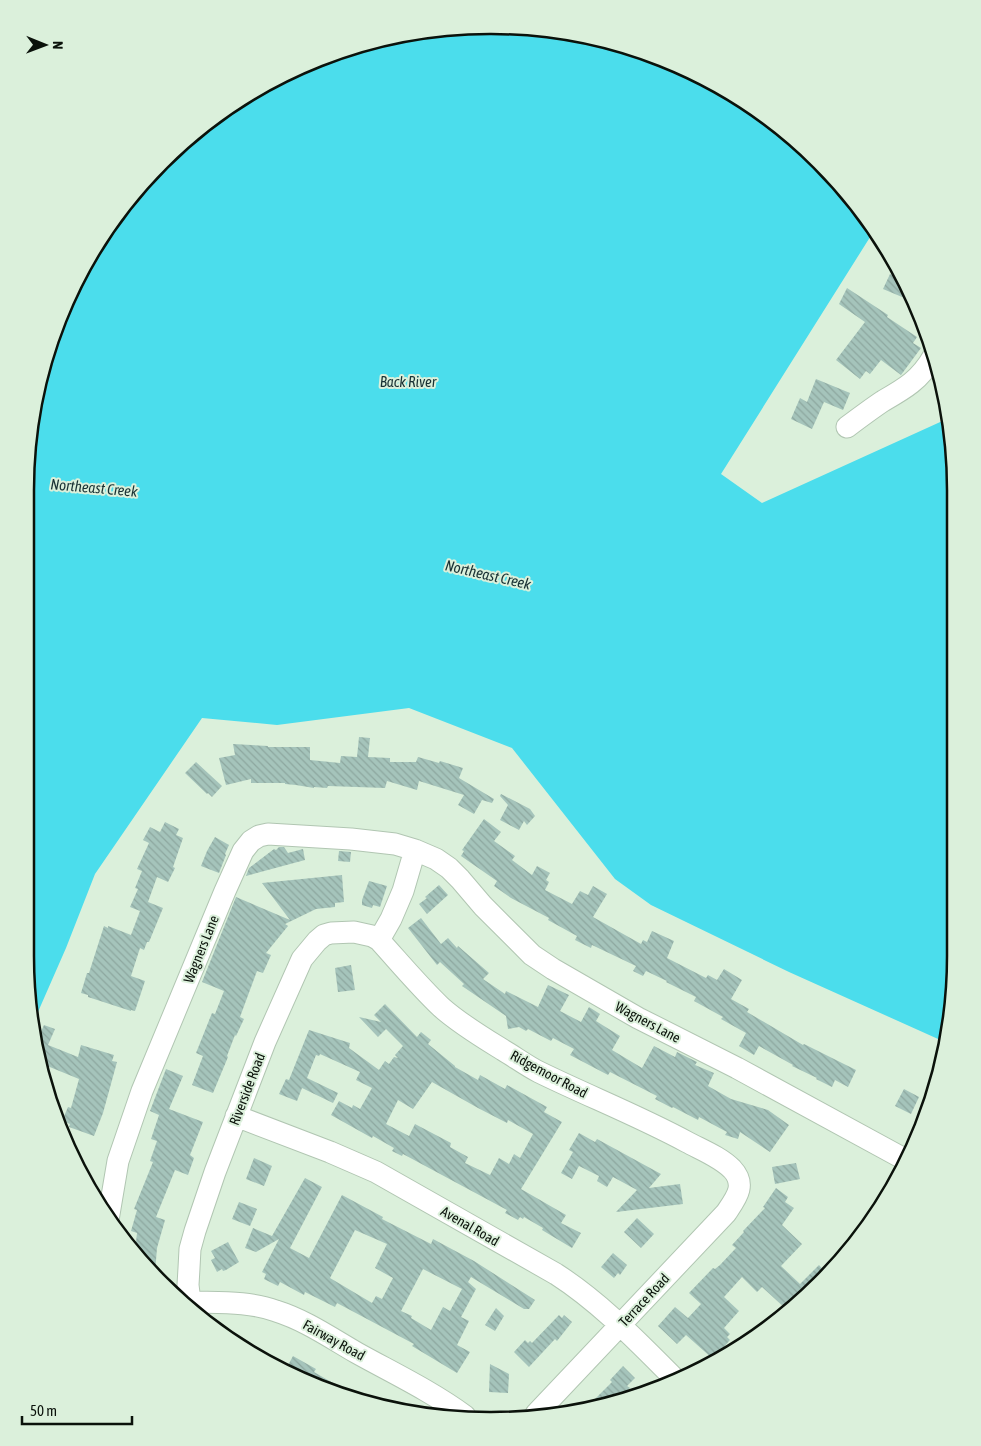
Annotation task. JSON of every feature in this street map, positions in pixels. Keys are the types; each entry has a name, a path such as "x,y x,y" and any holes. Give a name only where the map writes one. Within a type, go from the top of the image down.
{"street":[{"path":"847,427 914,382 929,363"},
{"name":"Wagners Lane","path":"110,1208 118,1162 142,1091 225,891 243,851 251,841 259,836 278,834 395,844 416,850 436,860 449,868 483,906 532,955 553,969 638,1018 737,1068 900,1157"},
{"path":"379,940 391,919 403,891 416,850"},
{"name":"Riverside Road","path":"189,1299 188,1286 190,1249 195,1231 236,1116 302,959 312,946 324,936 342,932 363,934 379,940"},
{"name":"Ridgemoor Road","path":"379,940 441,1007 481,1037 537,1071 671,1133 702,1150 723,1162 733,1170 739,1179"},
{"name":"Avenal Road","path":"236,1116 376,1172 556,1274 587,1296 670,1375"},
{"name":"Terrace Road","path":"541,1409 726,1212 740,1191 739,1179"},
{"name":"Fairway Road","path":"197,1306 255,1305 283,1313 410,1382 457,1411"}],"water":[{"name":"Back River","path":"461,35 520,35 550,38 609,49 637,58 693,81 719,95 769,128 792,147 834,189 870,237 721,474 762,503 941,421 947,490 947,956 946,985 939,1039 789,972 651,905 615,879 512,748 409,708 277,725 202,718 95,874 38,1012 34,956 34,490 38,431 49,372 58,344 81,288 111,237 147,189 189,147 212,128 262,95 288,81 344,58 372,49 431,38"}],"building":[{"path":"890,274 893,276 904,298 883,289"},
{"path":"847,288 917,337 913,343 921,348 901,375 881,360 870,374 866,371 860,379 836,360 865,322 839,304"},
{"path":"816,379 850,393 843,410 824,402 812,429 791,419 800,398 807,402"},
{"path":"359,737 370,738 368,757 390,758 390,762 416,762 418,757 463,768 459,778 494,799 492,803 482,800 474,814 458,805 464,795 419,781 417,790 387,781 385,788 328,786 327,788 314,788 285,783 251,783 251,779 226,785 219,758 235,755 233,744 268,747 310,747 310,760 340,763 341,756 357,757"},
{"path":"196,762 222,786 212,797 185,773"},
{"path":"501,794 530,809 535,816 527,825 524,821 519,830 500,820 508,805 500,796"},
{"path":"484,819 501,832 494,841 515,856 512,860 532,875 537,866 550,873 546,880 549,882 545,890 572,904 580,891 588,895 593,886 607,894 593,917 641,944 643,940 647,942 652,931 674,941 667,958 706,978 708,975 717,980 724,969 742,980 731,999 749,1009 747,1012 803,1045 856,1070 848,1087 835,1080 832,1087 759,1046 754,1055 739,1046 746,1033 721,1019 723,1017 694,1001 696,997 646,971 643,976 633,971 636,966 592,945 591,948 575,940 577,936 548,920 549,918 511,898 494,886 497,881 461,856 464,851 462,850"},
{"path":"165,822 179,829 176,835 183,838 173,867 175,868 168,882 157,877 148,902 163,908 149,942 147,942 144,950 140,948 131,976 145,981 135,1011 131,1011 81,993 104,926 131,935 140,911 130,907 138,889 135,888 142,871 137,869 149,843 143,840 150,827 160,832"},
{"path":"215,837 229,845 219,873 201,866"},
{"path":"279,847 284,847 288,853 303,849 305,860 246,876 249,868"},
{"path":"339,851 351,852 350,862 338,861"},
{"path":"342,875 344,902 335,903 335,907 316,909 285,924 288,926 266,953 271,955 263,973 257,971 240,1017 244,1019 235,1035 213,1093 192,1085 203,1056 196,1053 212,1013 215,1014 224,991 202,982 236,897 290,920 262,883"},
{"path":"369,881 387,886 380,907 373,905 372,908 362,905"},
{"path":"439,885 448,895 427,914 419,904"},
{"path":"421,918 441,944 448,938 457,948 458,946 489,973 483,979 505,994 506,991 538,1007 548,985 569,995 560,1011 581,1022 589,1007 600,1014 596,1021 620,1036 612,1050 642,1068 654,1046 675,1057 677,1052 697,1062 695,1065 714,1073 708,1086 731,1099 768,1110 789,1125 770,1152 740,1132 738,1139 725,1135 727,1132 699,1117 698,1120 672,1108 655,1099 657,1096 610,1072 608,1075 570,1055 574,1049 553,1038 551,1041 528,1029 526,1031 519,1027 508,1029 506,1016 462,986 464,984 440,962 437,965 408,928"},
{"path":"351,965 355,990 338,992 335,968"},
{"path":"385,1004 417,1037 421,1032 431,1040 428,1044 455,1067 478,1080 480,1075 505,1089 507,1085 547,1107 544,1112 562,1122 521,1189 566,1215 561,1223 581,1233 572,1248 524,1217 523,1219 520,1217 518,1220 505,1213 507,1210 403,1154 402,1156 392,1151 394,1148 331,1115 339,1101 352,1108 353,1105 360,1109 372,1088 356,1080 360,1072 320,1054 319,1056 316,1055 307,1078 338,1093 333,1103 302,1088 297,1101 279,1094 286,1079 289,1080 309,1030 350,1043 349,1048 379,1070 385,1061 389,1064 394,1057 398,1058 395,1055 403,1046 386,1029 378,1037 359,1017 381,1022 374,1015","holes":["432,1082 507,1123 508,1120 533,1134 520,1158 514,1154 509,1164 499,1158 490,1175 465,1163 468,1157 450,1147 451,1143 415,1124 409,1136 386,1124 398,1100 413,1109"]},
{"path":"44,1025 55,1029 48,1045 78,1057 81,1045 114,1055 112,1061 117,1062 103,1113 94,1136 69,1127 70,1124 66,1123 64,1117 68,1107 71,1108 79,1079 47,1066 41,1032"},
{"path":"166,1069 183,1076 169,1109 203,1122 190,1155 194,1158 188,1175 175,1170 156,1217 165,1220 157,1248 156,1266 136,1243 137,1233 131,1231 137,1210 134,1209 153,1162 150,1161 157,1141 151,1139 159,1115 150,1111"},
{"path":"904,1089 919,1097 911,1114 895,1106"},
{"path":"579,1133 595,1142 597,1139 661,1174 649,1188 680,1184 683,1204 616,1212 637,1190 613,1177 607,1187 597,1181 599,1176 579,1166 572,1179 561,1173 573,1152 569,1150"},
{"path":"254,1158 272,1166 264,1186 246,1179"},
{"path":"796,1163 800,1179 775,1184 772,1167"},
{"path":"305,1178 322,1187 290,1248 309,1258 342,1195 383,1217 382,1219 431,1244 433,1239 474,1261 535,1300 529,1309 524,1309 471,1277 468,1282 476,1289 461,1317 469,1321 457,1345 470,1352 457,1373 412,1346 414,1344 337,1303 335,1307 305,1292 304,1295 280,1282 278,1286 264,1279 266,1274 262,1272 279,1239 256,1252 245,1248 253,1228 272,1236","holes":["355,1230 387,1244 375,1268 393,1278 382,1299 376,1296 372,1303 330,1278","423,1269 462,1289 450,1311 443,1307 431,1330 411,1318 412,1316 401,1311"]},
{"path":"776,1188 788,1197 785,1202 794,1208 782,1225 802,1244 781,1266 800,1284 819,1265 822,1269 783,1306 762,1287 757,1292 742,1277 724,1297 739,1311 724,1328 730,1334 727,1337 730,1340 722,1349 710,1356 686,1335 677,1344 658,1326 675,1307 688,1318 701,1304 689,1293 736,1248 732,1245 765,1208 763,1207"},
{"path":"239,1202 257,1209 250,1226 232,1219"},
{"path":"637,1218 654,1234 641,1248 624,1232"},
{"path":"228,1242 239,1262 226,1270 223,1271 222,1269 217,1272 211,1260 215,1258 211,1251"},
{"path":"613,1253 627,1265 620,1275 618,1273 614,1278 601,1267"},
{"path":"496,1308 504,1316 495,1331 485,1325"},
{"path":"559,1315 562,1318 564,1315 572,1322 557,1341 555,1339 529,1367 514,1352 525,1340 528,1343 530,1341 532,1343"},
{"path":"293,1356 316,1369 314,1372 336,1385 316,1377 288,1365"},
{"path":"490,1364 509,1374 508,1393 489,1392"},
{"path":"623,1366 635,1378 627,1386 630,1388 627,1391 594,1400 612,1382 610,1380"}],"water label":[{"name":"Northeast Creek","path":"94,488"},
{"name":"Northeast Creek","path":"488,575"}]}
